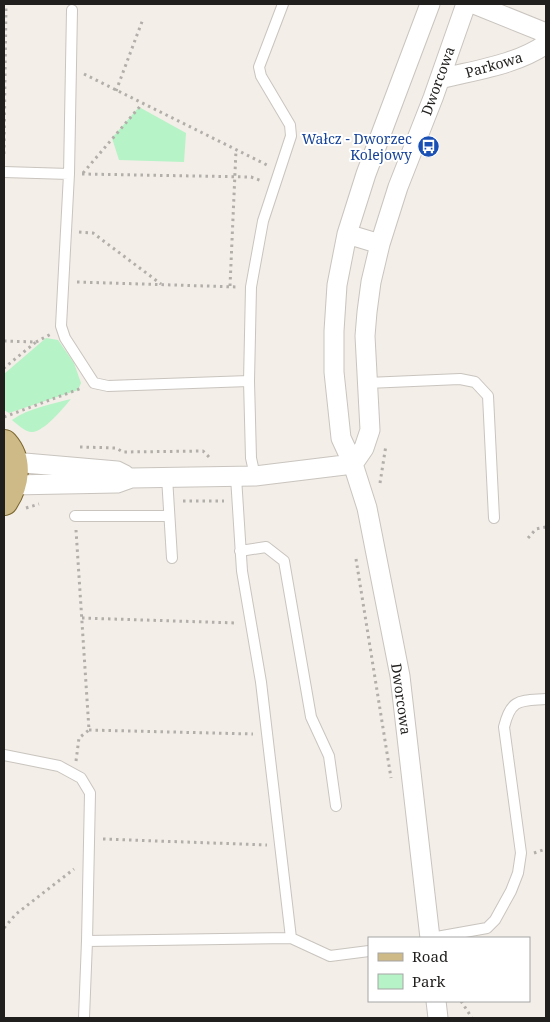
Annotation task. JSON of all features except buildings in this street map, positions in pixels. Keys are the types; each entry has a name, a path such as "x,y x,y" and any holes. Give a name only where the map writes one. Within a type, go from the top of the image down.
{"street":[{"name":"Dworcowa","path":"430,4 366,174 347,234 337,285 334,331 334,372 342,438 353,464 367,508 400,676 430,937"},
{"name":"Dworcowa","path":"353,464 364,448 370,430 365,336 367,312 380,244 398,188 440,80 466,4"},
{"path":"474,4 546,33"},
{"name":"Parkowa","path":"440,80 532,54 546,44"},
{"path":"347,234 380,244"},
{"path":"11,480 117,482 131,478 236,477 353,464"},
{"path":"436,1002 438,1018"}],"lane":[{"path":"255,476 251,458 249,381 251,287 263,221 291,136 290,125 261,76 259,67 283,4"},
{"path":"72,10 68,174 61,326 65,338 94,383 108,386 249,381"},
{"path":"4,172 68,174"},
{"path":"367,383 460,380 475,382 488,396 494,518"},
{"path":"168,477 172,558"},
{"path":"236,477 242,571 260,682 291,938"},
{"path":"75,516 169,516"},
{"path":"240,551 266,547 284,561 311,717 329,756 336,806"},
{"path":"436,937 487,928 495,920 511,891 518,872 521,853 504,727 512,706 521,701 546,699"},
{"path":"4,755 59,766 81,778 90,793 84,1018"},
{"path":"87,941 291,938 330,956 368,951"}],"path":[{"path":"4,154 6,4"},
{"path":"116,91 143,19"},
{"path":"70,67 280,171"},
{"path":"82,174 142,104"},
{"path":"230,286 236,150"},
{"path":"68,174 251,177 275,185"},
{"path":"66,230 93,232 161,284"},
{"path":"64,282 251,287"},
{"path":"4,368 36,342 51,334"},
{"path":"4,341 36,342"},
{"path":"4,417 94,383"},
{"path":"11,480 41,503"},
{"path":"75,516 89,730"},
{"path":"528,538 536,529 546,527"},
{"path":"355,552 392,782"},
{"path":"82,618 251,624"},
{"path":"76,762 79,738 89,730 266,734"},
{"path":"98,839 280,846"},
{"path":"4,928 16,914 88,857"},
{"path":"462,1002 472,1018"}],"green space":[{"path":"139,107 186,133 184,162 119,160 112,138"},
{"path":"46,338 58,340 74,363 81,383 78,390 9,413 4,410 4,374"},
{"path":"71,399 53,419 37,431 27,431 12,420 33,409"}],"place":[{"name":"Wałcz - Dworzec Kolejowy","path":"428,147"}]}
